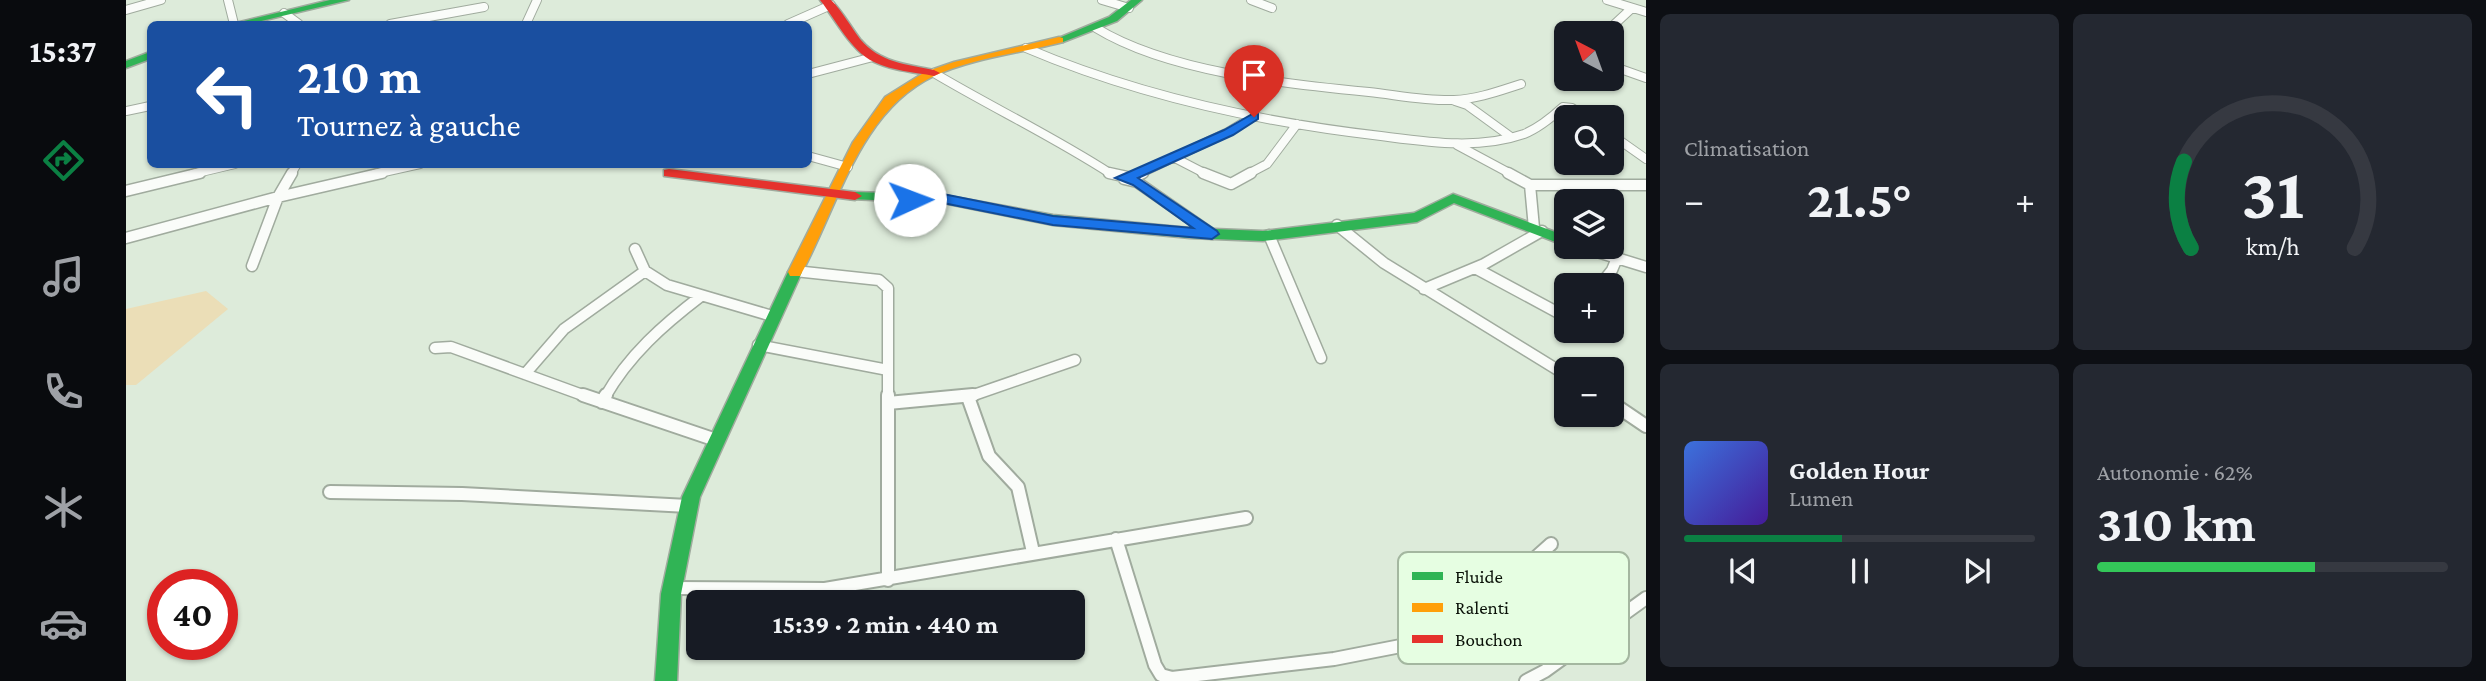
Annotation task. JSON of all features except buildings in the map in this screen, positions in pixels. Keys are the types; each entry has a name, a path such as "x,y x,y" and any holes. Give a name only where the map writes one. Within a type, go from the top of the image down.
{"street":[{"path":"126,10 161,0"},
{"path":"228,0 235,21"},
{"path":"249,21 344,0"},
{"path":"527,21 537,0"},
{"path":"1102,0 1133,4"},
{"path":"1251,0 1272,8"},
{"path":"1607,0 1646,12"},
{"path":"793,21 828,2 838,10 855,41 873,57 934,73 997,111 1049,135 1112,175 1137,182 1212,234"},
{"path":"666,681 665,646 688,506 758,345 863,136 899,90 934,73 1096,28 1133,4"},
{"path":"407,21 484,7"},
{"path":"1618,21 1632,8"},
{"path":"284,13 295,21"},
{"path":"1096,28 1117,43 1152,54 1244,76 1350,91 1452,100 1477,98 1521,84"},
{"path":"1026,48 1064,66 1175,100 1297,124 1457,145 1511,137 1542,125 1554,115"},
{"path":"126,65 147,56"},
{"path":"812,73 873,57"},
{"path":"1624,70 1646,78"},
{"path":"1452,100 1467,105 1511,137"},
{"path":"126,111 147,107"},
{"path":"1122,178 1132,178 1254,117"},
{"path":"1173,157 1217,180 1231,184 1267,164 1297,124"},
{"path":"1624,143 1646,159"},
{"path":"1457,145 1530,185 1646,185"},
{"path":"812,157 848,167"},
{"path":"126,191 219,168"},
{"path":"252,266 278,197 295,168"},
{"path":"126,238 278,197 403,168"},
{"path":"669,173 835,195 910,200 943,199 1053,220 1212,234 1269,235 1418,217 1453,198 1554,236"},
{"path":"1530,185 1538,229"},
{"path":"1337,225 1384,263 1554,368"},
{"path":"1424,289 1475,268 1538,229"},
{"path":"1269,235 1321,358"},
{"path":"635,249 645,271 667,285 772,316"},
{"path":"1620,259 1646,267"},
{"path":"1475,268 1554,311"},
{"path":"524,374 540,351 577,316 645,271"},
{"path":"795,271 885,283 888,288 888,580"},
{"path":"602,402 613,381 639,347 701,296"},
{"path":"758,345 888,370"},
{"path":"435,348 451,347 716,440"},
{"path":"888,402 968,397 1075,360"},
{"path":"968,397 989,456 1018,487 1033,552"},
{"path":"1624,410 1644,421"},
{"path":"330,492 463,494 688,506"},
{"path":"673,588 825,589 888,580 1033,552 1246,519"},
{"path":"1116,540 1155,665 1161,675 1172,678 1334,659 1398,647"},
{"path":"1542,552 1551,544"},
{"path":"1629,610 1646,598"},
{"path":"1526,681 1555,664"}],"shaded area":[{"path":"206,291 228,309 136,385 126,385 126,309"}],"traffic: fast":[{"path":"250,21 344,0"},
{"path":"1059,40 1113,19 1137,0"},
{"path":"126,65 147,56"},
{"path":"855,196 943,199 1053,220 1190,233 1263,236 1417,217 1453,198 1554,236"},
{"path":"666,681 671,594 691,497 795,272"}],"traffic: slow":[{"path":"795,272 859,142 889,100 929,74 958,64 1059,40"}],"traffic: jam":[{"path":"825,0 871,56 893,65 934,73"},
{"path":"669,173 855,196"}],"route":[{"path":"910,200 943,199 1053,220 1212,234 1137,182 1122,178 1132,178 1143,173 1254,117"}]}
